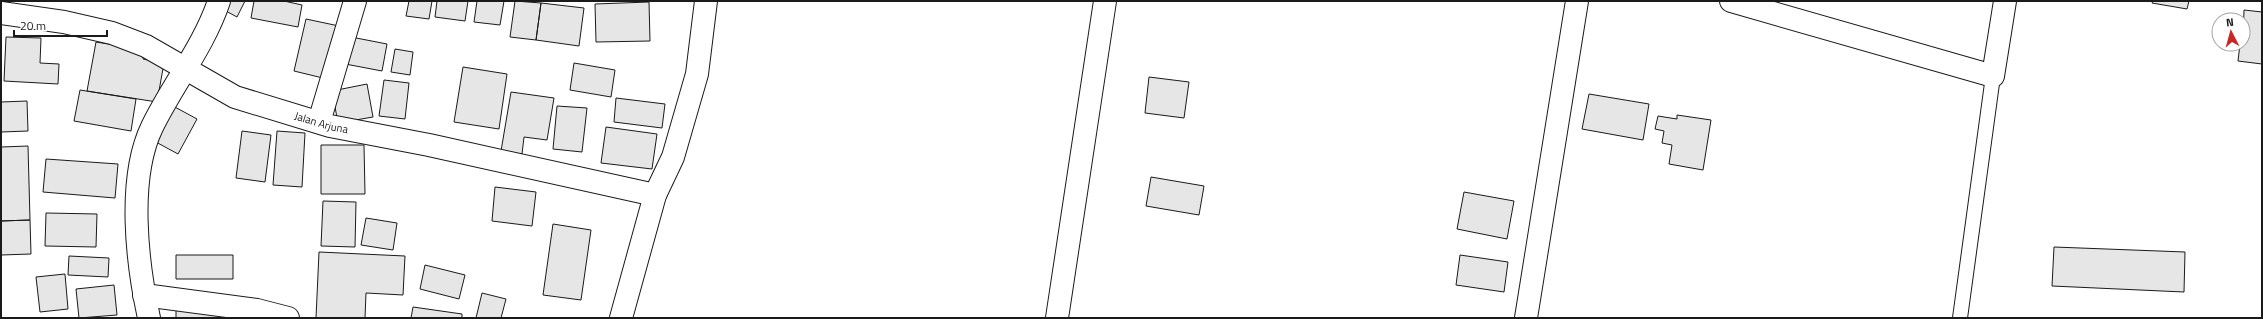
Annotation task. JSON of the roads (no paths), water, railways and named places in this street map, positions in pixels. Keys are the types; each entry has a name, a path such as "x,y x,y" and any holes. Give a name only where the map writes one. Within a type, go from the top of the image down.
{"street":[{"path":"149,318 144,295 136,211 140,166 152,128 187,68 219,1"},
{"path":"319,122 355,1"},
{"path":"621,318 655,195 673,157 697,74 706,1"},
{"path":"1057,318 1105,1"},
{"path":"1526,318 1577,1"},
{"path":"1731,1 1993,76 2005,1"},
{"name":"Jalan Arjuna","path":"1,13 64,22 112,33 146,46 187,68 235,97 319,122 521,164 655,195"},
{"path":"144,295 257,310 288,318"}],"lane":[{"path":"1960,318 1993,76"}]}
